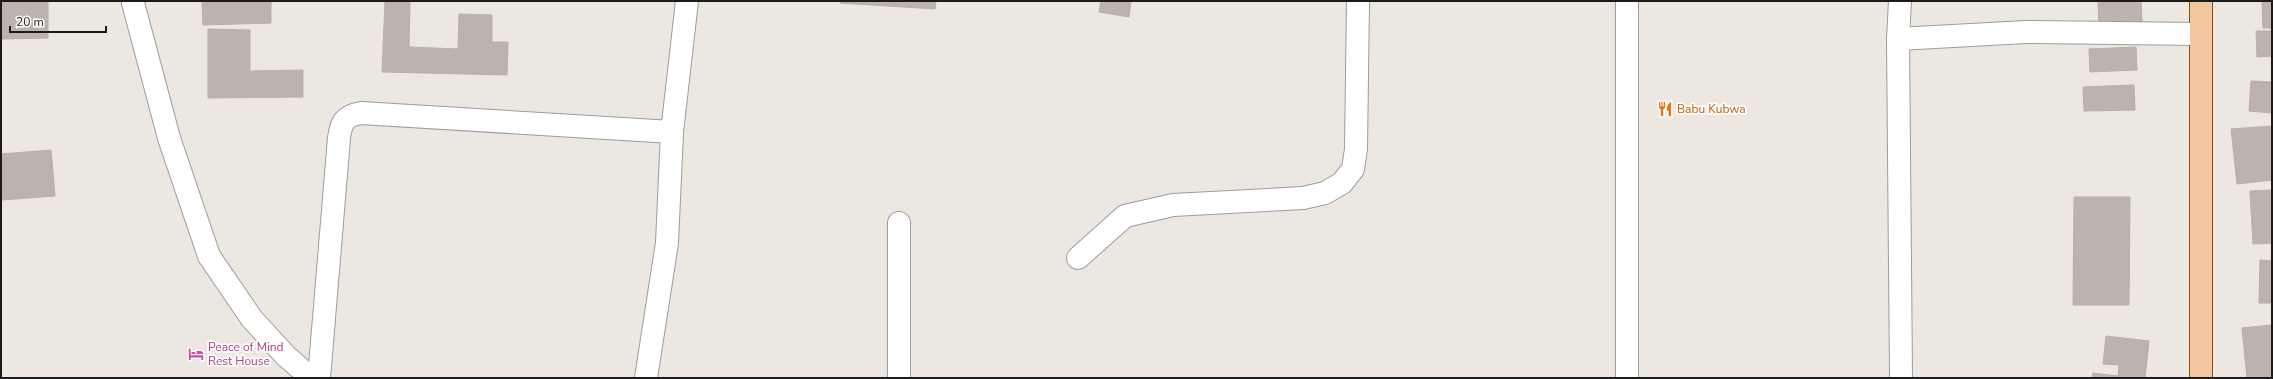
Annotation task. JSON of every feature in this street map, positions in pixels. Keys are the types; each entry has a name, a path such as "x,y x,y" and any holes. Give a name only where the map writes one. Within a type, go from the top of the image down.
{"main road":[{"path":"2201,1 2201,378"}],"street":[{"path":"646,378 667,243 672,132 687,1"},
{"path":"1078,258 1125,216 1173,205 1303,198 1325,193 1342,183 1353,169 1356,149 1358,1"},
{"path":"1627,1 1627,378"},
{"path":"1900,1 1898,39 1901,378"},
{"path":"133,3 169,138 209,256 252,319 286,356 311,378"},
{"path":"1898,39 2026,32 2200,34"},
{"path":"319,378 338,138 342,123 348,116 361,113 672,132"},
{"path":"899,223 899,378"}],"building":[{"path":"1,1 48,1 48,38 1,39"},
{"path":"202,1 271,1 271,23 203,25"},
{"path":"385,1 410,1 409,47 458,49 459,14 492,15 492,42 508,42 507,75 382,72"},
{"path":"840,1 936,1 935,9 840,3"},
{"path":"1101,1 1131,1 1129,17 1099,12"},
{"path":"2098,1 2141,1 2142,23 2099,26"},
{"path":"2262,1 2272,1 2272,28 2263,28"},
{"path":"208,29 250,30 250,71 303,70 303,97 208,98"},
{"path":"2256,31 2272,31 2272,56 2257,57"},
{"path":"2136,47 2137,70 2090,72 2089,49"},
{"path":"2251,81 2272,82 2272,113 2249,111"},
{"path":"2252,82 2272,84 2272,109 2250,107"},
{"path":"2134,85 2135,110 2084,111 2083,87"},
{"path":"2272,126 2272,180 2237,184 2231,129"},
{"path":"51,150 55,196 1,200 1,154"},
{"path":"2272,190 2272,243 2253,244 2250,191"},
{"path":"2074,197 2130,197 2129,305 2073,305"},
{"path":"2260,260 2272,261 2272,303 2259,303"},
{"path":"2272,325 2272,378 2247,378 2242,328"},
{"path":"2106,336 2149,341 2145,378 2092,378 2093,373 2118,376 2119,365 2103,364"}],"place":[{"name":"Babu Kubwa","path":"1665,109"},
{"name":"Peace of Mind Rest House","path":"196,354"}]}
